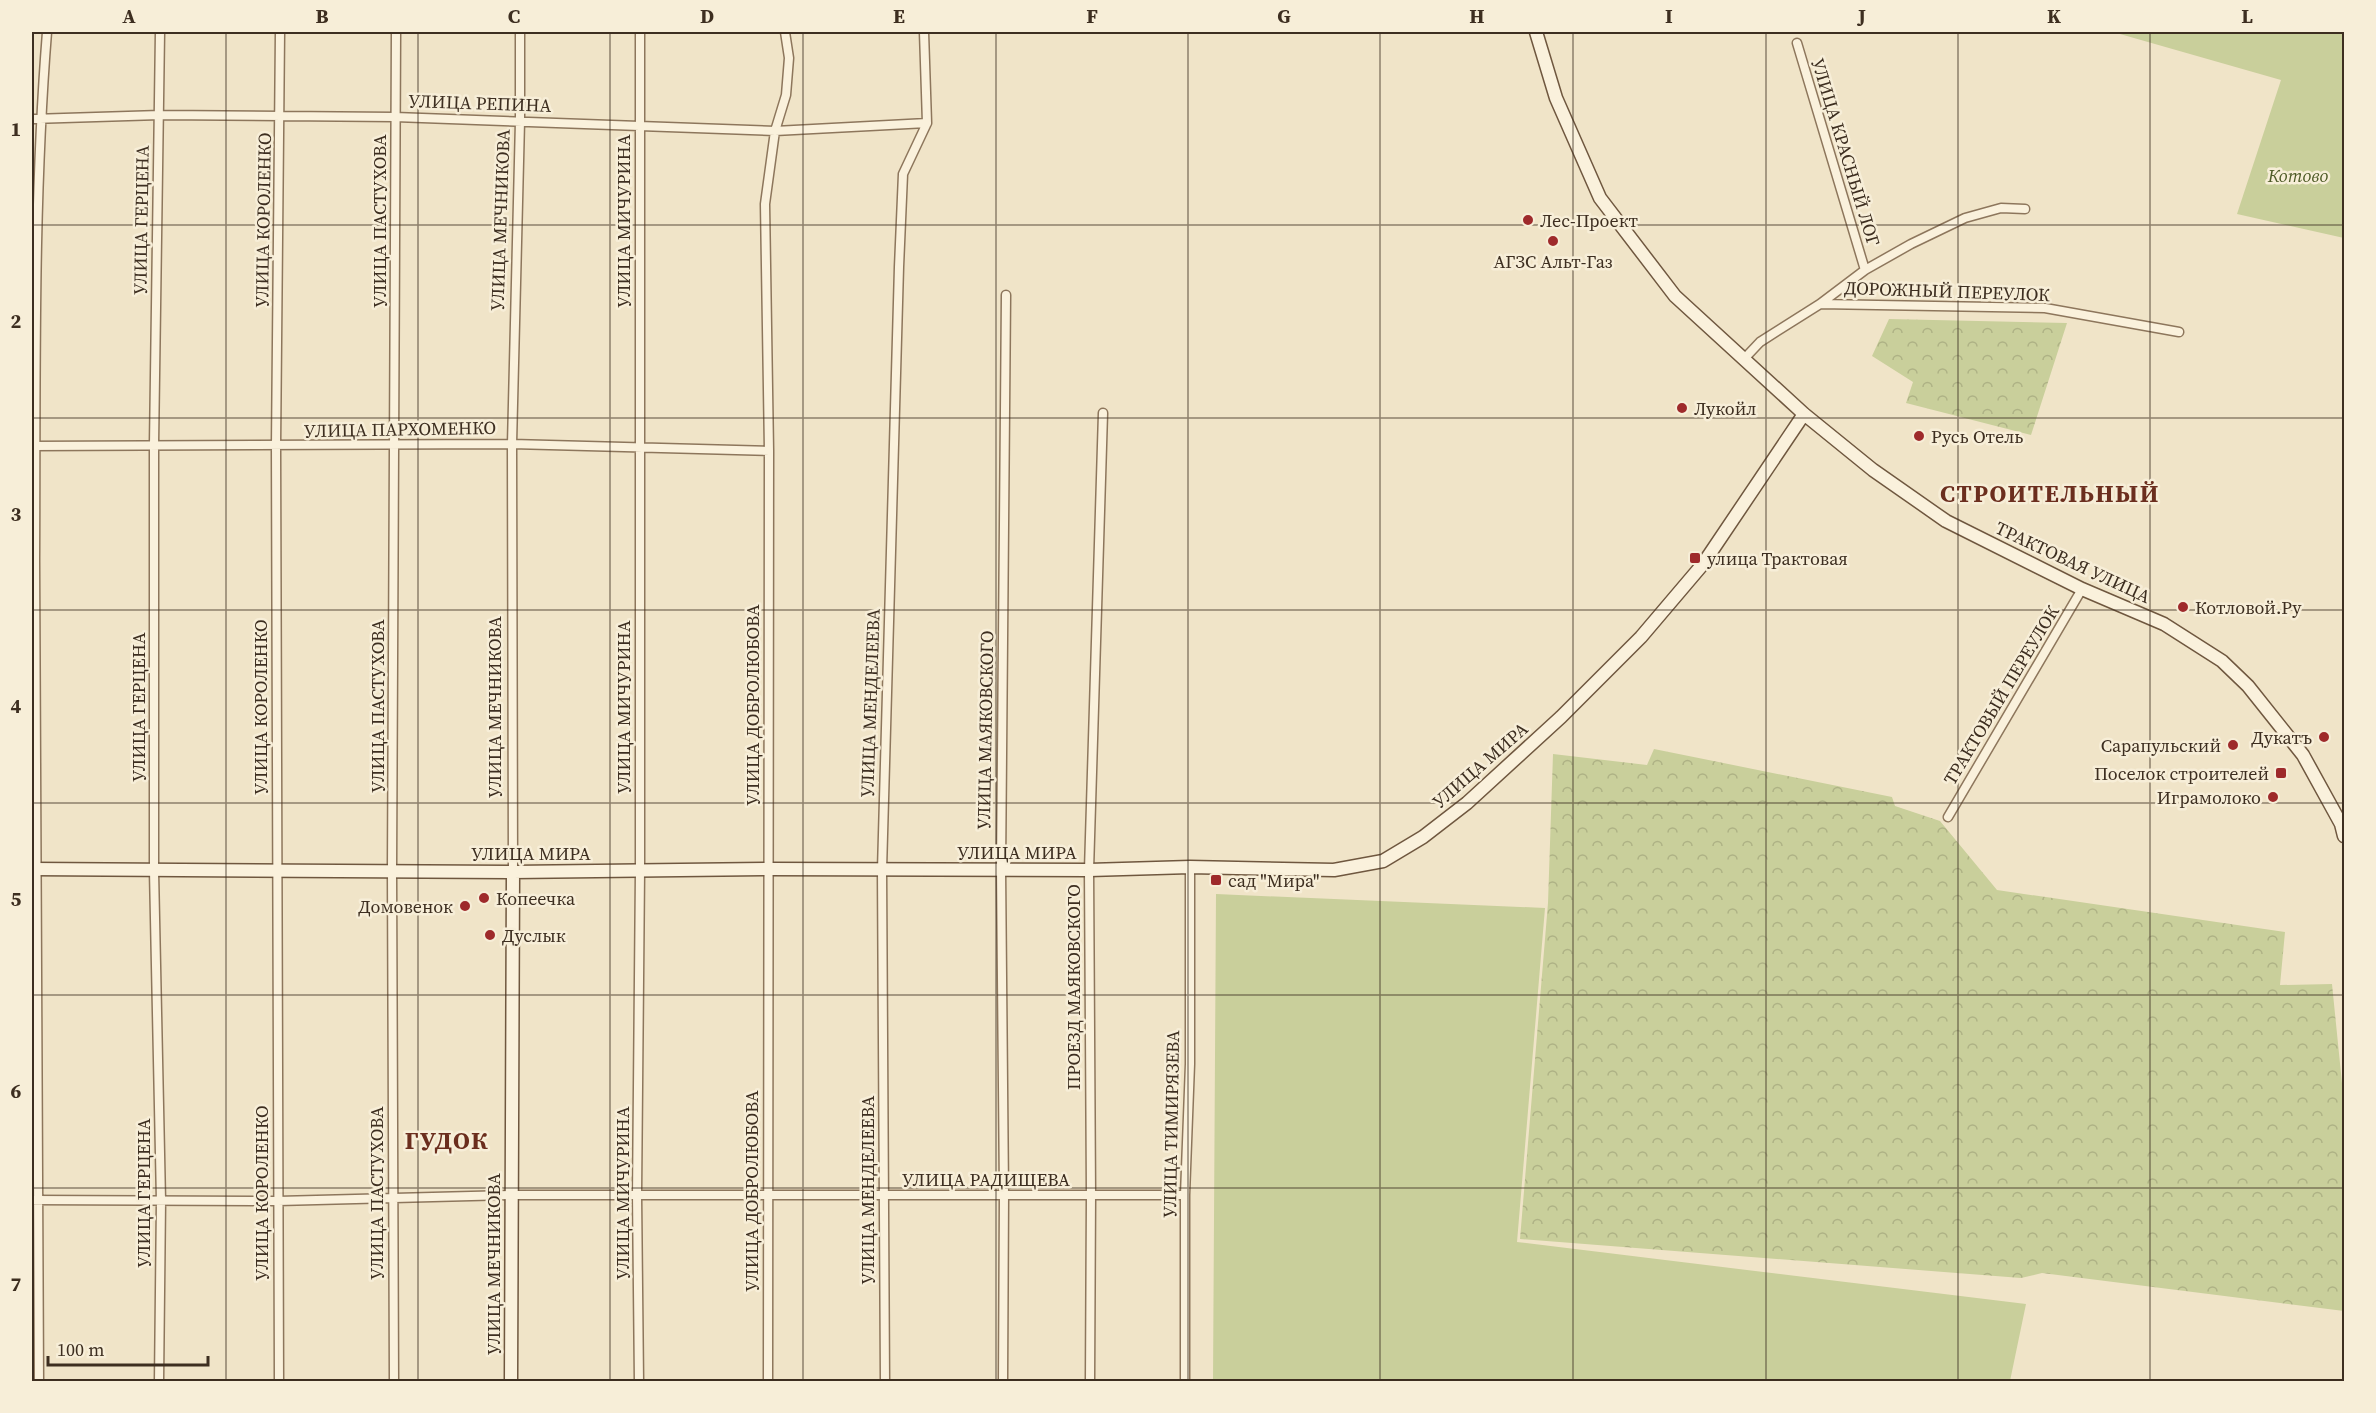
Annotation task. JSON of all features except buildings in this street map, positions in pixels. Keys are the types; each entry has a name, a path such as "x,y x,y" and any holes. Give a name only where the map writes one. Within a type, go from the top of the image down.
{"main road":[{"name":"ТРАКТОВАЯ УЛИЦА","path":"1536,32 1556,98 1600,198 1675,296 1804,414 1873,470 1946,521 2082,590 2164,624 2222,662 2248,686 2306,762 2344,825"},
{"name":"УЛИЦА МИРА","path":"33,869 513,872 768,869 1089,870 1190,867 1334,870 1383,861 1422,837 1467,803 1561,717 1641,637 1703,564 1804,414"},
{"name":"УЛИЦА МЕЧНИКОВА","path":"511,1382 513,872"}],"street":[{"path":"39,1382 35,1200 33,446 36,119 47,32"},
{"name":"УЛИЦА ГЕРЦЕНА","path":"159,1382 161,1201 154,870 154,444 160,32"},
{"name":"УЛИЦА КОРОЛЕНКО","path":"279,1382 276,447 280,32"},
{"name":"УЛИЦА ПАСТУХОВА","path":"394,1382 392,871 396,32"},
{"name":"УЛИЦА МЕЧНИКОВА","path":"513,872 512,444 520,32"},
{"name":"УЛИЦА МИЧУРИНА","path":"639,1382 637,1195 640,871 640,32"},
{"name":"УЛИЦА ДОБРОЛЮБОВА","path":"768,1382 766,1196 769,451 765,204 775,131 786,95 789,58 784,32"},
{"name":"УЛИЦА МЕНДЕЛЕЕВА","path":"885,1382 882,870 903,174 927,123 924,32"},
{"name":"УЛИЦА КРАСНЫЙ ЛОГ","path":"1797,43 1865,270"},
{"name":"УЛИЦА РЕПИНА","path":"36,119 160,116 395,117 775,131 927,123"},
{"name":"УЛИЦА КРАСНЫЙ ЛОГ","path":"1743,360 1760,342 1820,304 1865,270 1911,244 1965,218 2001,208 2025,209"},
{"name":"УЛИЦА МАЯКОВСКОГО","path":"1003,1382 1001,869 1006,295"},
{"name":"ДОРОЖНЫЙ ПЕРЕУЛОК","path":"1820,304 2046,308 2179,332"},
{"name":"ПРОЕЗД МАЯКОВСКОГО","path":"1090,1382 1089,870 1103,413"},
{"name":"УЛИЦА ПАРХОМЕНКО","path":"33,446 154,444 276,447 512,444 769,451"},
{"name":"ТРАКТОВЫЙ ПЕРЕУЛОК","path":"1948,817 2082,590"},
{"name":"УЛИЦА ТИМИРЯЗЕВА","path":"1185,1382 1185,1195 1190,1064 1190,867"},
{"name":"УЛИЦА РАДИЩЕВА","path":"35,1200 278,1201 510,1195 1185,1195"}],"green space":[{"name":"Котово","path":"2113,32 2344,32 2344,238 2237,214 2281,80"},
{"path":"1889,319 2067,323 2031,435 1906,403 1913,382 1872,356"},
{"path":"1654,749 1892,797 1895,806 1940,821 1997,890 2285,932 2280,985 2332,984 2344,1103 2344,1311 2042,1273 2021,1278 1520,1239 1548,903 1553,754 1647,765"},
{"path":"1216,894 1545,908 1517,1242 2026,1304 2010,1381 1213,1381"}],"place":[{"name":"Лес-Проект","path":"1528,220"},
{"name":"АГЗС Альт-Газ","path":"1553,241"},
{"name":"Лукойл","path":"1682,408"},
{"name":"Русь Отель","path":"1919,436"},
{"name":"улица Трактовая","path":"1695,558"},
{"name":"Котловой.Ру","path":"2183,607"},
{"name":"Дукатъ","path":"2324,737"},
{"name":"Сарапульский","path":"2233,745"},
{"name":"Поселок строителей","path":"2281,773"},
{"name":"Играмолоко","path":"2273,797"},
{"name":"сад \"Мира\"","path":"1216,880"},
{"name":"Копеечка","path":"484,898"},
{"name":"Домовенок","path":"465,906"},
{"name":"Дуслык","path":"490,935"}],"district":[{"name":"СТРОИТЕЛЬНЫЙ","path":"2050,493"},
{"name":"ГУДОК","path":"447,1140"}]}
